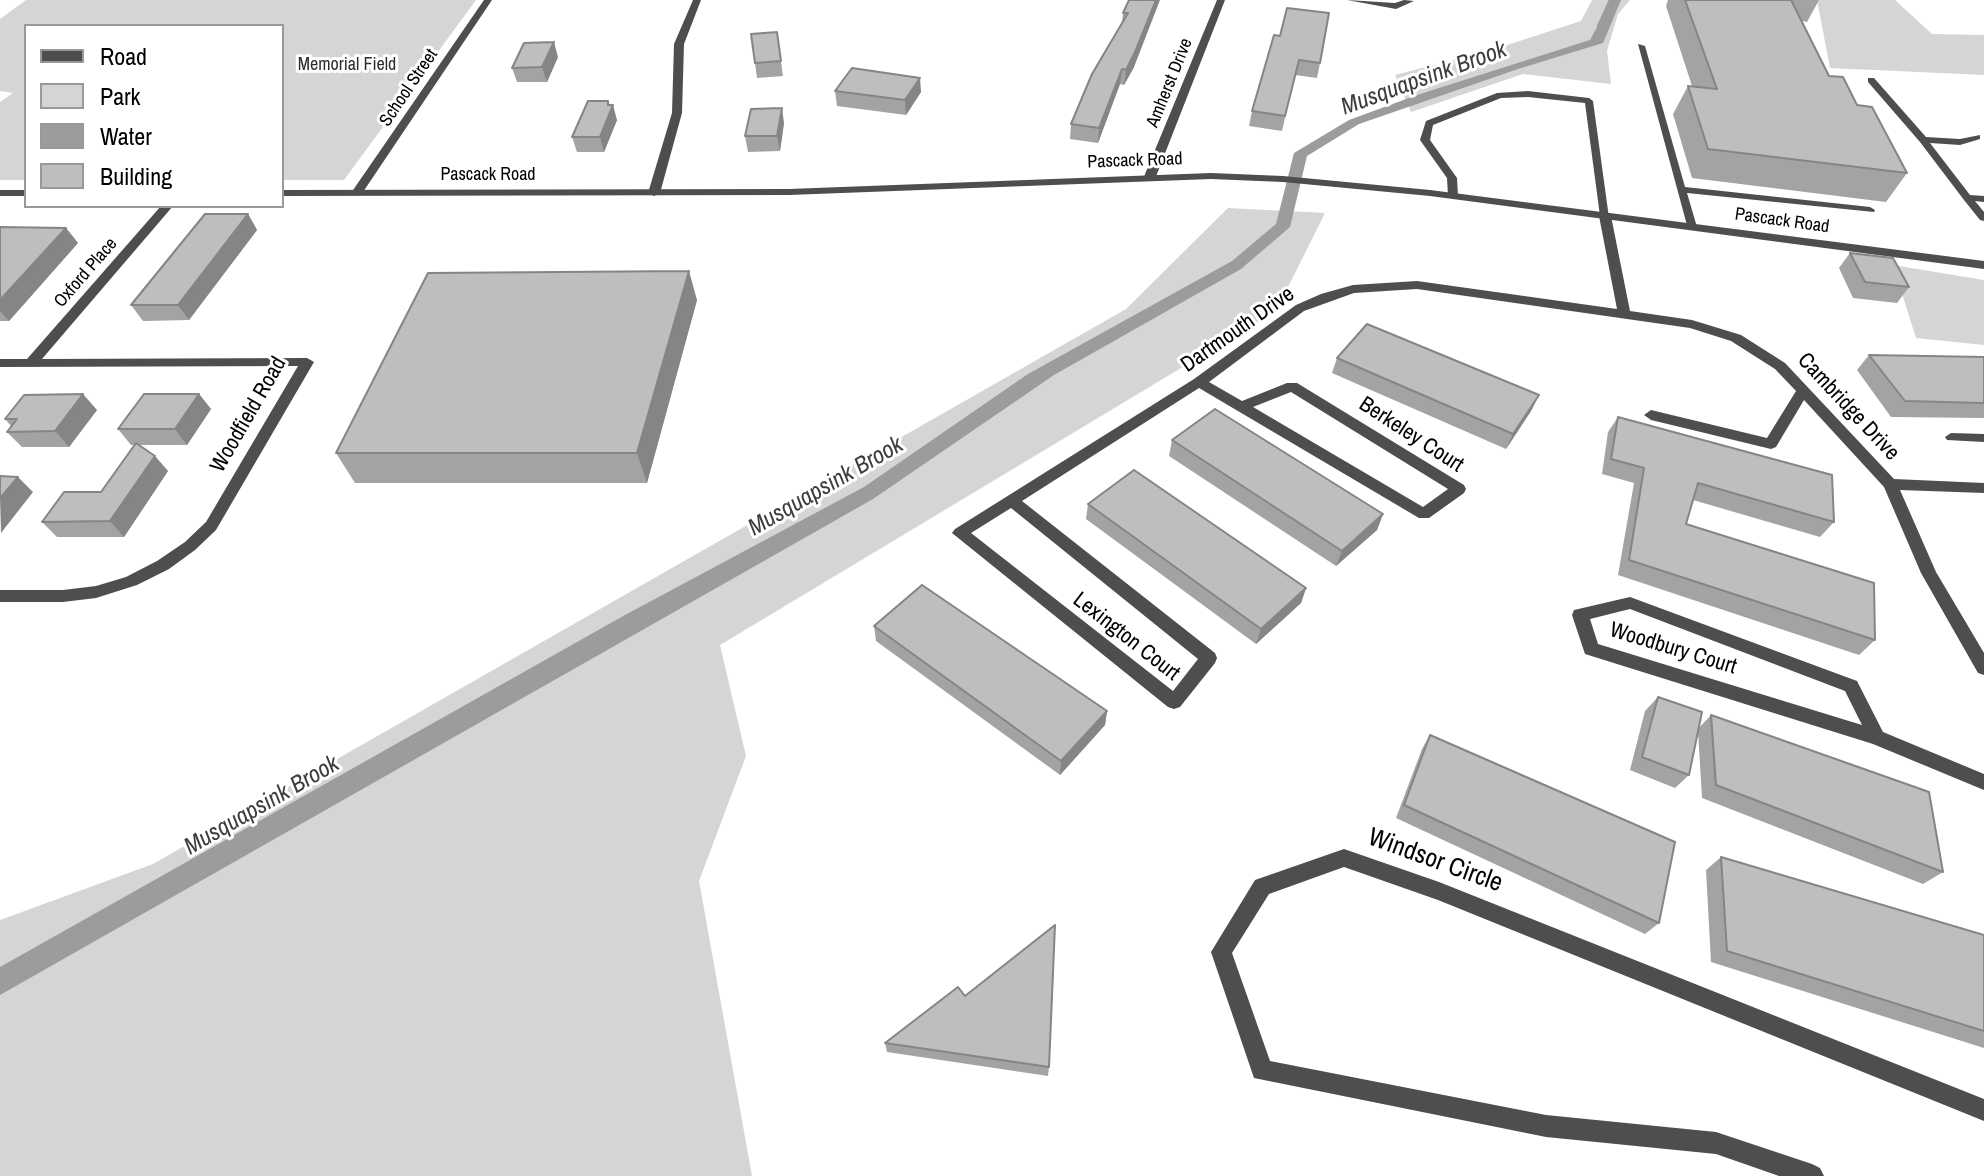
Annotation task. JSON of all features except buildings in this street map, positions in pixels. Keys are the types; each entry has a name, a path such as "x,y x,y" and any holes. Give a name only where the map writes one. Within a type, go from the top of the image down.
{"street":[{"name":"School Street","path":"357,193 488,0"},
{"path":"654,193 677,113 679,44 697,0"},
{"name":"Amherst Drive","path":"1149,179 1221,0"},
{"path":"1351,0 1396,6 1410,1"},
{"name":"Pascack Road","path":"284,193 911,189 1211,176 1319,182 1453,196 1984,265"},
{"path":"0,193 24,193"},
{"name":"Oxford Place","path":"31,363 165,208"},
{"path":"1605,216 1624,313"},
{"name":"Dartmouth Drive","path":"960,533 1199,382 1300,308 1353,289 1417,285 1624,313"},
{"name":"Cambridge Drive","path":"1624,313 1692,324 1736,338 1780,366 1890,484 1929,573 1984,668"},
{"name":"Woodfield Road","path":"0,596 63,596 96,592 153,571 190,546 211,526 307,362 31,363"},
{"path":"0,363 31,363"},
{"name":"Berkeley Court","path":"1199,382 1424,514 1459,489 1292,386 1243,406"},
{"path":"1651,415 1771,444 1803,391"},
{"path":"1890,484 1984,488"},
{"name":"Lexington Court","path":"960,533 1174,702 1209,658 1012,501"},
{"name":"Woodbury Court","path":"1877,737 1851,686 1630,603 1580,615 1591,649 1877,737 1984,782"},
{"name":"Windsor Circle","path":"1812,1176 1716,1143 1546,1126 1262,1070 1221,952 1262,887 1344,858 1439,891 1984,1110"}],"lane":[{"path":"1641,46 1692,227"},
{"path":"1871,80 1984,218"},
{"path":"1453,196 1452,178 1425,140 1429,123 1500,95 1528,94 1589,101 1605,216"},
{"path":"1923,140 1982,140"},
{"path":"1681,189 1870,210"},
{"path":"1967,198 1984,199"},
{"path":"1951,437 1984,438"}],"green space":[{"name":"Memorial Field","path":"26,0 476,0 344,180 284,180 284,24 24,24 24,180 0,180 0,102 13,93 0,91 0,19"},
{"path":"1592,0 1630,0 1618,14 1607,51 1611,84 1523,74 1411,112 1395,75 1495,49 1581,21"},
{"path":"1817,0 1895,0 1932,34 1984,35 1984,75 1830,68"},
{"path":"1228,208 1325,213 1276,311 720,645 746,756 699,881 752,1176 0,1176 0,920 153,864 1126,309"},
{"path":"1893,265 1984,280 1984,345 1916,338"}],"water":[{"path":"1612,0 1621,0 1603,43 1359,124 1307,156 1290,227 1241,269 1054,375 873,499 0,995 0,967 625,615 864,487 1028,374 1232,261 1276,224 1294,153 1349,120 1590,40"}],"waterway":[{"name":"Musquapsink Brook","path":"1600,26 1612,0"}]}
